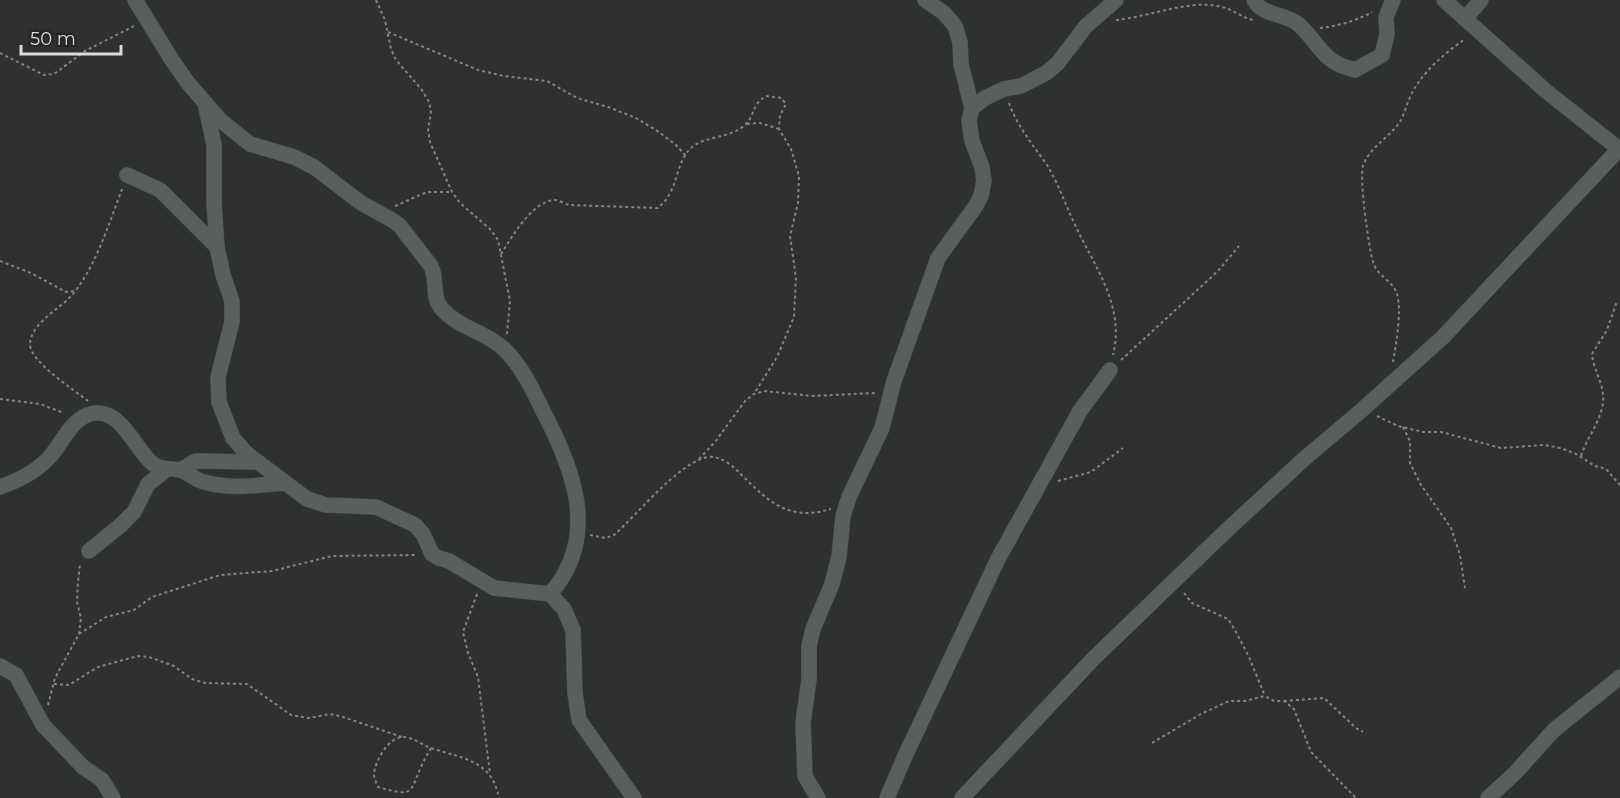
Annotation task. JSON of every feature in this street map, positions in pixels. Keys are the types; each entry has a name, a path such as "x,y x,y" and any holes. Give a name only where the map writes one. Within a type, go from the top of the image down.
{"street":[{"path":"135,0 172,60 220,120 250,144 294,157 309,164 361,203 400,226 431,266 434,272 437,301 442,309 456,321 494,341 507,352 531,387 556,435 573,481 579,531 566,572 550,594"},
{"path":"818,798 805,777 803,723 809,679 809,646 813,629 832,584 839,557 843,516 849,497 882,428 891,391 938,258 975,207 981,196 984,181 982,167 972,141 969,121 972,108 955,26 944,13 926,0"},
{"path":"972,108 985,98 1004,89 1021,86 1046,73 1092,20 1116,0"},
{"path":"1254,0 1266,12 1285,16 1298,24 1335,63 1355,70 1382,55 1387,34 1386,17 1393,1"},
{"path":"962,798 1093,660 1174,581 1304,459 1393,383 1470,309 1619,148 1575,116 1444,0"},
{"path":"1465,19 1481,0"},
{"path":"205,103 214,145 217,248 232,301 232,322 218,378 219,402 233,438 246,453 307,499 326,505 376,507 415,525 423,534 432,554 494,588 550,594 564,609 573,630 575,693 579,720 634,798"},
{"path":"127,174 160,190 217,248"},
{"path":"887,798 998,559 1080,411 1110,370"},
{"path":"0,487 16,482 32,472 53,454 69,430 93,415 116,420 154,465 202,481 233,488 286,483"},
{"path":"89,550 134,512 148,484 173,470 196,461 258,462"},
{"path":"0,666 16,675 43,726 83,767 102,780 113,798"},
{"path":"1488,798 1515,773 1554,730 1620,677"}],"path":[{"path":"376,0 385,20 391,49 396,60 422,90 429,102 431,111 428,131 432,150 452,192 466,209 491,230 498,240 510,301 507,352"},
{"path":"1298,24 1313,29 1334,26 1362,18 1393,1"},
{"path":"1092,20 1132,18 1155,12 1206,5 1228,9 1252,20"},
{"path":"0,53 44,75 54,74 85,51 148,20"},
{"path":"1393,383 1398,322 1397,294 1373,263 1361,172 1364,163 1382,139 1400,122 1412,93 1435,63 1478,31"},
{"path":"387,32 478,70 504,76 547,81 577,98 608,106 636,118 658,132 686,156"},
{"path":"1004,89 1014,118 1048,167 1103,279 1116,321 1117,341 1110,370"},
{"path":"579,531 594,537 606,538 614,535 668,483 697,461 716,442 745,401 754,394 777,357 794,317 796,278 790,236 798,203 799,176 791,149 779,129 780,115 786,104 781,98 766,96 757,102 747,124"},
{"path":"501,254 522,223 538,206 555,200 569,205 657,208 668,198 691,148 703,141 724,137 747,124 760,123 779,129"},
{"path":"0,399 40,404 61,413 93,415 88,401 36,360 30,346 33,333 38,326 75,291 86,274 107,229 127,174"},
{"path":"379,213 427,192 452,192"},
{"path":"1110,370 1217,272 1239,246"},
{"path":"0,261 31,273 66,292 75,291"},
{"path":"1581,457 1602,406 1603,394 1592,354 1607,330 1617,301"},
{"path":"754,394 773,391 812,396 891,391"},
{"path":"1364,409 1403,427 1423,432 1441,432 1501,448 1544,445 1561,448 1595,466 1606,469 1620,485"},
{"path":"1403,427 1410,441 1410,463 1421,485 1451,528 1460,555 1465,588"},
{"path":"1038,487 1091,472 1123,448"},
{"path":"697,461 710,457 721,458 781,509 793,513 818,513 833,508 849,497"},
{"path":"79,634 81,618 77,602 79,566 89,550"},
{"path":"43,726 54,684 68,651 79,634 106,617 134,610 152,597 220,575 272,571 332,556 432,554"},
{"path":"479,578 476,598 463,632 468,653 478,677 490,774 499,798"},
{"path":"1174,581 1192,603 1228,620 1249,657 1265,696 1274,701 1324,698 1363,732"},
{"path":"54,684 69,685 98,668 138,656 149,657 174,666 192,680 205,683 247,684 291,715 309,718 330,714 340,716 431,748 464,757 483,767 490,774"},
{"path":"1152,743 1229,701 1245,701 1265,696"},
{"path":"1284,701 1294,710 1311,752 1356,798"},
{"path":"402,737 392,741 375,769 374,775 378,787 389,794 407,796 414,790 422,764 431,748"}]}
